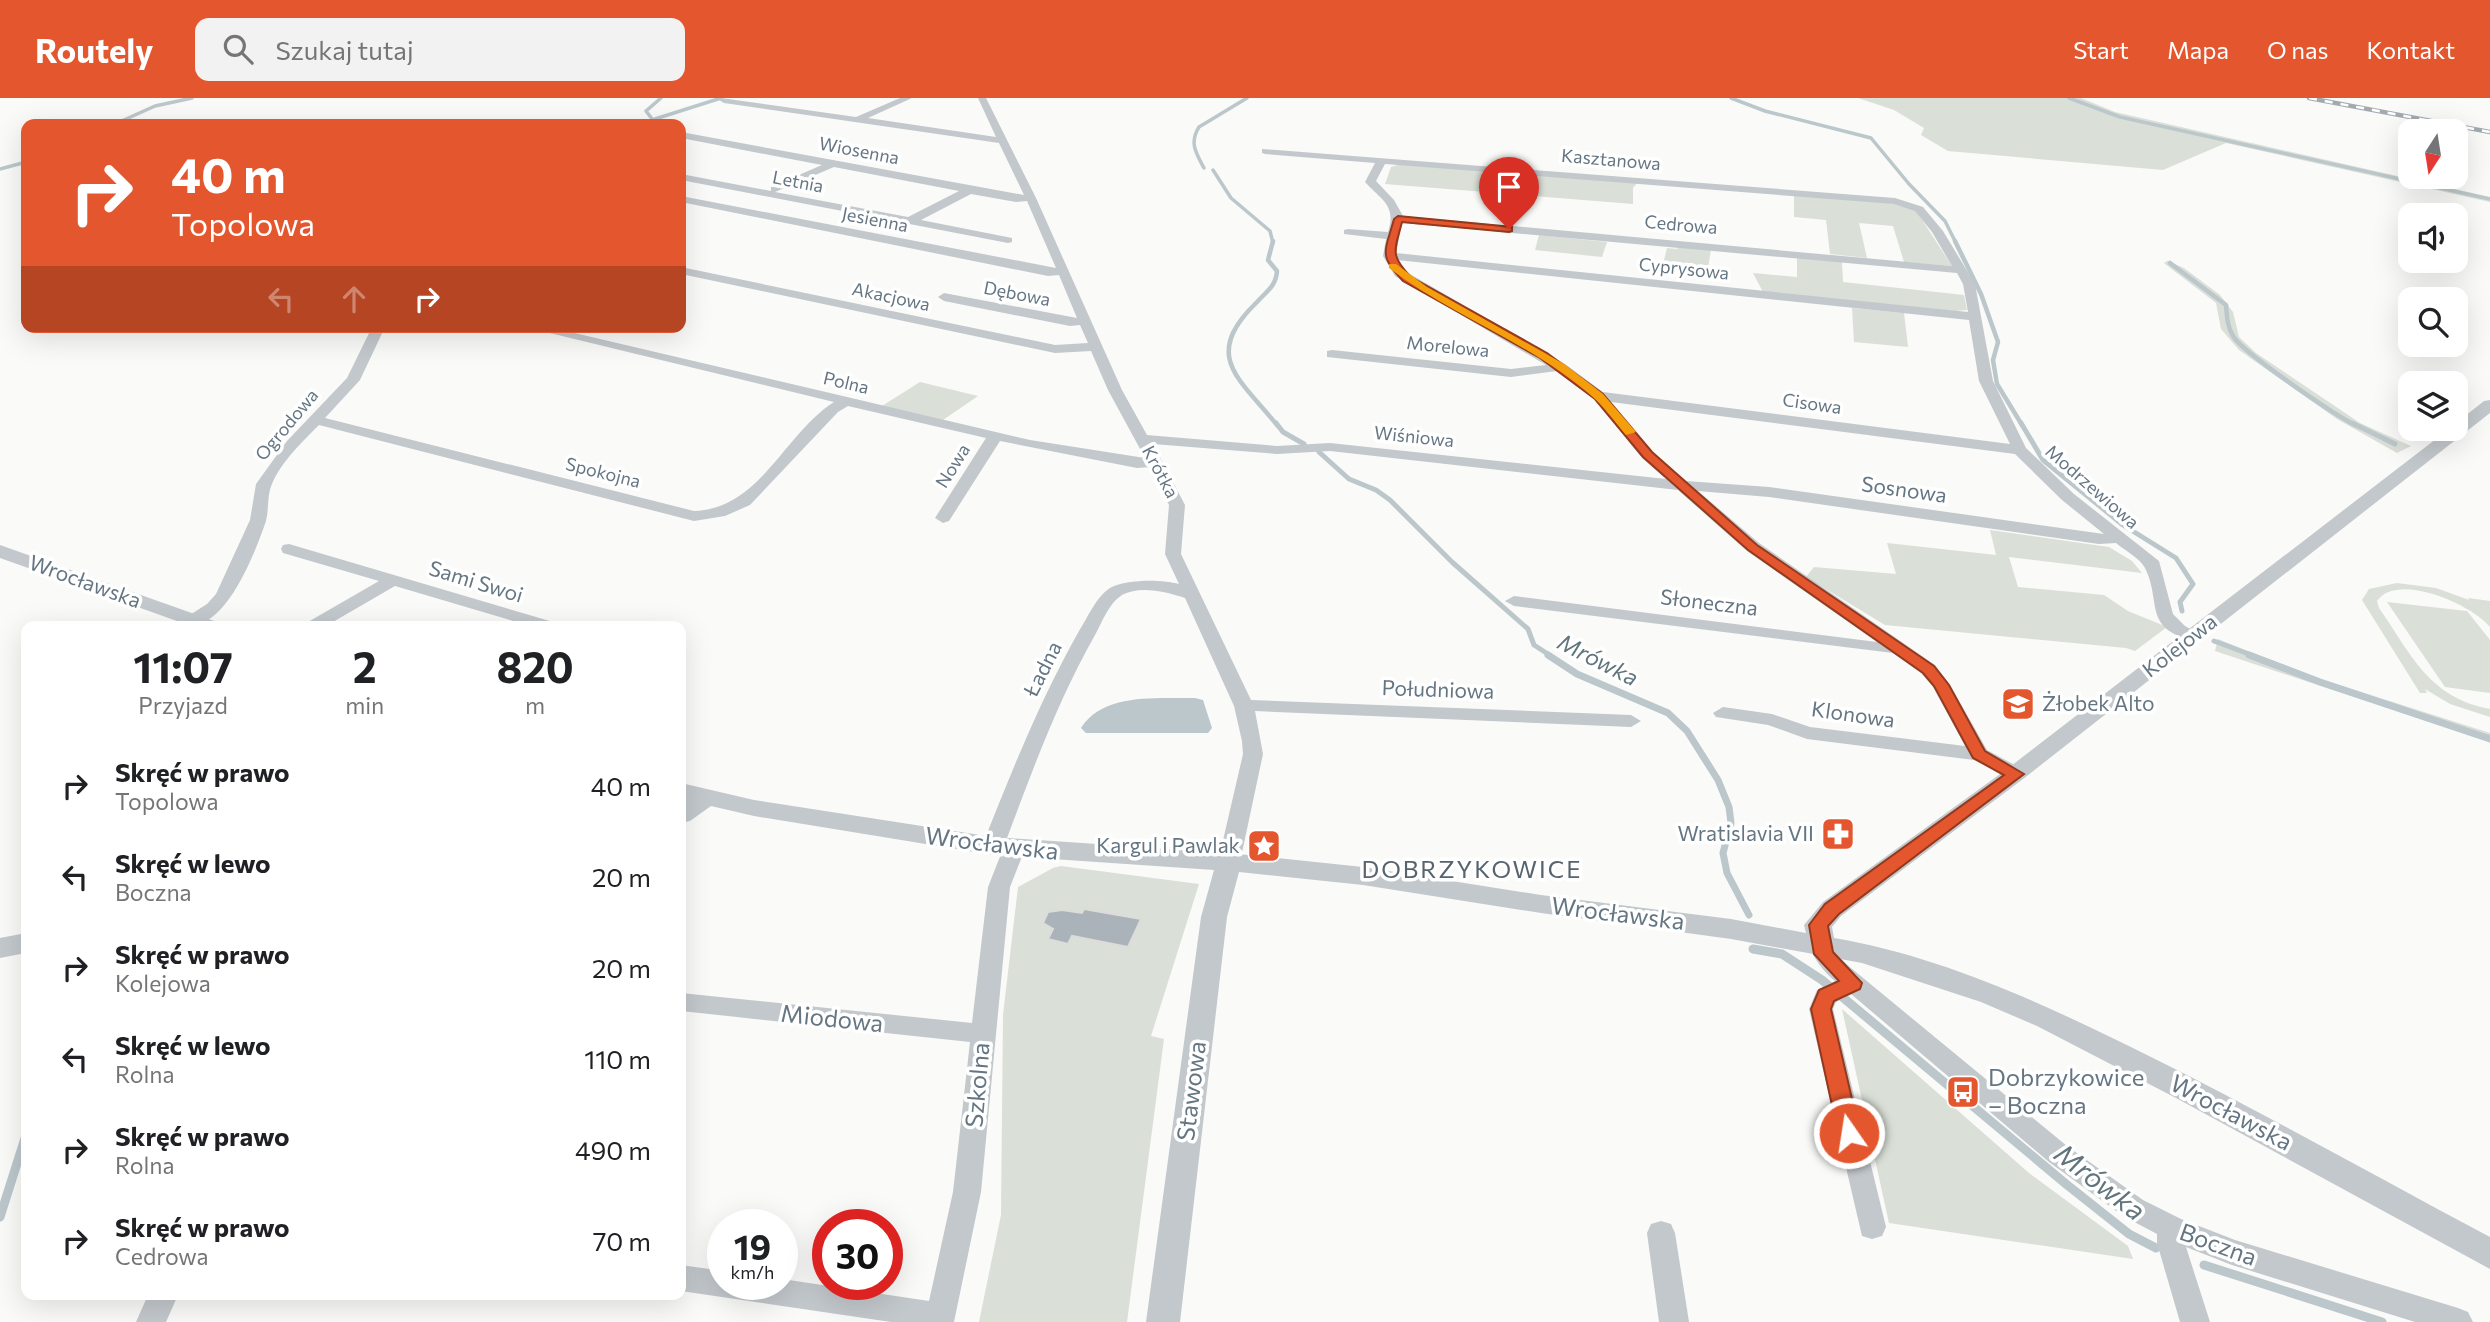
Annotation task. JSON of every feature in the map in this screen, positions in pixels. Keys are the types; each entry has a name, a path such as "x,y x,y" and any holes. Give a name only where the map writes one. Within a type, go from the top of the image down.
{"street":[{"path":"857,120 908,98"},
{"name":"Krótka","path":"982,98 1031,198 1115,390 1177,505 1173,554 1244,706 1253,754 1229,862"},
{"path":"724,100 1004,141"},
{"name":"Wiosenna","path":"686,136 1016,199 1031,198"},
{"name":"Kasztanowa","path":"1265,150 1881,200 1911,205"},
{"path":"1382,160 1370,182 1388,197 1398,219 1389,256 1394,268 1407,279 1560,367 1599,396 1647,455 1752,547 1899,647 1935,676 1979,754 2015,774"},
{"path":"775,189 833,164"},
{"name":"Letnia","path":"686,178 1008,240"},
{"path":"910,221 970,190"},
{"name":"Jesienna","path":"686,200 1048,272 1062,271"},
{"name":"Modrzewiowa","path":"1911,205 1919,209 1937,231 1969,284 1986,380 2020,450 2068,497 2146,558 2156,570 2167,619 2179,630 2194,636"},
{"name":"Cedrowa","path":"1398,219 1960,270"},
{"path":"1348,232 1393,236"},
{"name":"Cyprysowa","path":"1389,256 1975,317"},
{"name":"Akacjowa","path":"686,272 1055,349 1096,347"},
{"name":"Dębowa","path":"944,298 1070,322 1083,321"},
{"name":"Ogrodowa","path":"202,621 224,596 258,520 264,484 278,461 314,419 353,380 376,333"},
{"name":"Polna","path":"556,333 844,402 1080,454 1137,463 1156,463"},
{"name":"Morelowa","path":"1332,354 1511,373 1560,367"},
{"name":"Cisowa","path":"1599,396 2020,450"},
{"name":"Spokojna","path":"314,419 694,516 709,516 728,512 744,502 833,409 844,402"},
{"name":"Kolejowa","path":"1821,944 1818,925 1832,909 2015,774 2490,405"},
{"name":"Nowa","path":"943,518 990,442 998,436"},
{"name":"Wiśniowa","path":"1143,439 1277,450 1330,447 1680,484"},
{"name":"Sosnowa","path":"1680,484 1769,492 2099,539 2121,538"},
{"name":"Sami Swoi","path":"289,549 530,621"},
{"name":"Wrocławska","path":"0,551 194,621"},
{"path":"1153,585 1172,580 1182,573"},
{"path":"323,621 393,580"},
{"name":"Ładna","path":"1004,848 1035,737 1076,653 1104,604 1117,591 1153,585 1175,588 1193,595"},
{"name":"Słoneczna","path":"1514,601 1883,648 1899,647"},
{"name":"Południowa","path":"1244,706 1631,721"},
{"name":"Klonowa","path":"1723,713 1772,720 1807,733 1979,754"},
{"name":"Wrocławska","path":"686,792 754,808 1004,848 1229,862 1383,879 1821,944 1864,953 1991,994 2047,1018 2142,1065 2490,1254"},
{"path":"686,812 707,797"},
{"name":"Szkolna","path":"939,1319 967,1192 1004,848"},
{"name":"Stawowa","path":"1163,1322 1214,917 1229,862"},
{"path":"0,948 21,944"},
{"name":"Boczna","path":"1821,944 1840,989 2084,1174 2133,1208 2171,1228 2250,1258 2458,1322"},
{"path":"1840,989 1821,1009 1872,1227"},
{"name":"Miodowa","path":"686,1003 960,1033 983,1032"},
{"path":"2171,1228 2171,1243 2196,1322"},
{"path":"1661,1233 1674,1322"},
{"path":"686,1279 707,1282"},
{"path":"798,1296 939,1319"},
{"path":"151,1322 161,1300"}],"shaded area":[{"path":"1858,98 2081,98 2115,112 2398,176 2398,181 2226,143 2163,170 1948,151 1921,135 1924,128 1894,110"},
{"path":"1401,164 1637,183 1633,188 1633,204 1385,184 1391,167"},
{"path":"2432,189 2455,189 2490,197 2490,202"},
{"path":"1794,195 1899,204 1915,209 1952,266 1904,262 1893,226 1859,223 1867,258 1830,254 1826,220 1794,217"},
{"path":"1539,235 1607,242 1602,257 1535,250"},
{"path":"1678,246 1711,249 1708,268 1663,264 1667,248 1677,249"},
{"path":"1797,257 1842,262 1843,282 1964,295 1967,310 1763,292 1753,273 1797,277"},
{"path":"2167,261 2184,268 2220,295 2233,312 2239,337 2256,353 2360,423 2411,446 2397,453 2337,419 2239,350 2221,329 2216,303 2164,263"},
{"path":"1852,308 1904,313 1908,347 1854,342"},
{"path":"920,382 978,396 943,420 882,406"},
{"path":"1990,530 2109,547 2132,561 2142,573 2009,557 2018,587 2104,595 2128,611 2167,627 2135,651 1885,625 1806,577 1814,567 1896,574 1887,543 1996,555"},
{"path":"2397,583 2436,588 2469,600 2468,598 2490,601 2490,627 2468,609 2435,594 2401,589 2387,593 2377,601 2379,608 2424,672 2451,695 2490,709 2490,717 2450,704 2425,689 2427,693 2420,693 2362,600 2369,589"},
{"path":"2387,602 2467,611 2490,640 2490,693 2445,687"},
{"path":"2218,639 2305,674 2490,733 2490,742 2215,651"},
{"path":"1149,698 1203,700 1212,728 1208,733 1086,733 1081,728 1091,716 1117,703"},
{"path":"1061,866 1199,884 1151,1036 1164,1039 1127,1322 979,1322 1001,1215 1003,1015 1018,887"},
{"path":"1842,1009 2029,1173 2128,1246 2133,1259 1889,1223"}],"building":[{"path":"1084,909 1141,919 1128,947 1072,936 1068,944 1048,939 1053,929 1043,923 1048,912 1062,910 1082,913"}],"waterway":[{"path":"126,119 155,106 192,98"},
{"path":"652,119 646,111 661,98"},
{"path":"655,119 721,98"},
{"name":"Mrówka","path":"1204,168 1194,143 1199,127 1247,98"},
{"path":"1731,98 1765,111 1871,138 1909,184 1945,221 1955,241"},
{"path":"2069,98 2120,117 2490,199"},
{"path":"0,169 21,163"},
{"name":"Mrówka","path":"1213,170 1231,198 1270,231 1273,242"},
{"path":"1955,241 1981,294 1998,342 1993,360 1997,384 2022,425"},
{"name":"Mrówka","path":"1273,242 1268,260 1277,271 1275,281 1240,321 1231,337 1229,352 1239,380 1277,425"},
{"path":"2170,263 2226,305 2233,336 2253,356 2355,425"},
{"name":"Mrówka","path":"1276,423 1283,432 1304,444"},
{"path":"2021,423 2043,460 2123,525 2176,558 2193,584 2180,602 2182,611"},
{"path":"2352,423 2395,444"},
{"name":"Mrówka","path":"1319,452 1349,479 1376,490 1390,500 1452,562 1528,629 1534,645 1551,656"},
{"path":"2214,641 2254,656"},
{"name":"Mrówka","path":"1548,655 1577,674 1668,713 1687,731 1718,780 1729,807 1731,823 1723,853 1727,873 1749,915"},
{"path":"2249,655 2320,682 2490,739"},
{"name":"Mrówka","path":"1759,950 1753,949 1782,954 1822,980 2066,1184 2129,1234 2156,1248"},
{"path":"0,1217 21,1151"},
{"name":"Mrówka","path":"2204,1265 2382,1322"}],"railway":[{"path":"2309,98 2490,132"}],"slow traffic":[{"path":"1392,266 1423,289 1560,367 1599,396 1630,432"}],"place":[{"name":"Żłobek Alto","path":"2018,704"},
{"name":"Wratislavia VII","path":"1838,834"},
{"name":"Kargul i Pawlak","path":"1264,846"},
{"name":"Dobrzykowice – Boczna","path":"1963,1092"}],"district":[{"name":"DOBRZYKOWICE","path":"1472,870"}],"route":[{"path":"1509,229 1398,219 1389,256 1394,268 1407,279 1544,356 1599,396 1647,455 1752,547 1928,669 1941,685 1979,754 2015,774 1832,909 1818,925 1824,954 1831,964 1853,983 1826,996 1821,1009 1849,1133"}]}
